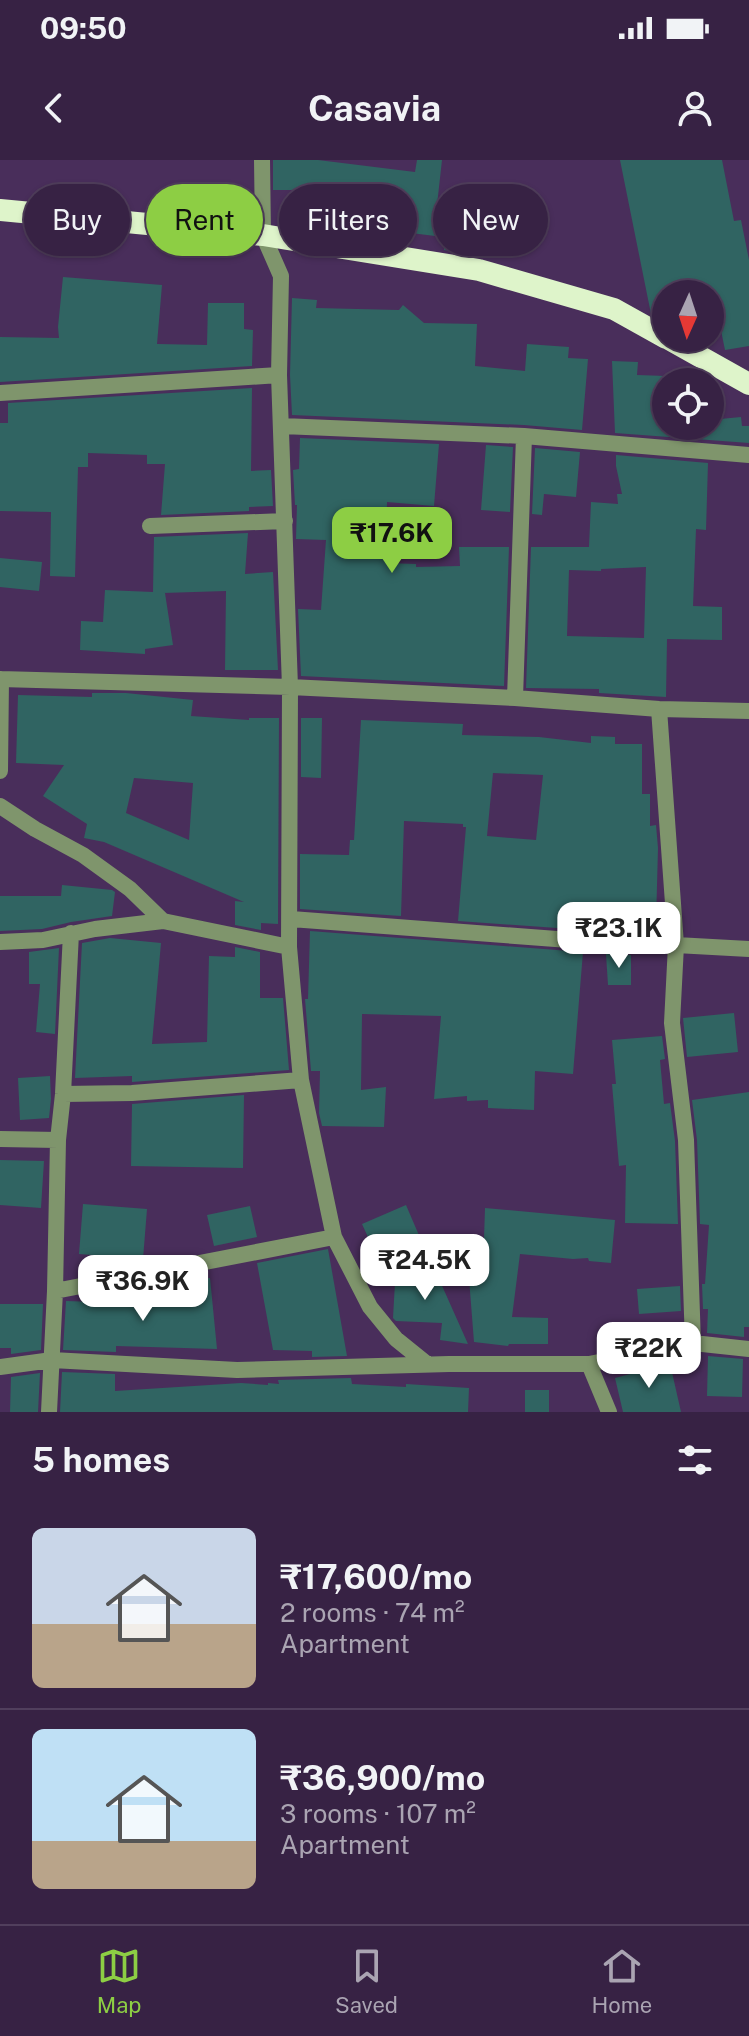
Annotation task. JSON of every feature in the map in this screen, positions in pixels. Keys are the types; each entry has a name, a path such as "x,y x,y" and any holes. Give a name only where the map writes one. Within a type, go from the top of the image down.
{"highway":[{"path":"0,210 146,224"},
{"path":"263,235 479,270 614,309 652,330"},
{"path":"691,352 749,384"}],"street":[{"path":"262,160 262,184"},
{"path":"263,235 281,276 279,375 290,687 289,947 301,1080 334,1237 370,1307 396,1339 427,1364"},
{"path":"0,393 279,375"},
{"path":"282,426 524,436 749,455"},
{"path":"515,698 524,436"},
{"path":"150,526 285,521"},
{"path":"0,771 1,679 290,687 515,698 659,709 749,711"},
{"path":"659,709 676,945 672,1023 686,1140 693,1343"},
{"path":"0,806 83,855 130,889 163,921"},
{"path":"291,919 609,943 749,949"},
{"path":"0,942 43,940 71,933 163,921 289,947"},
{"path":"49,1412 58,1140 71,933"},
{"path":"63,1094 132,1093 301,1080"},
{"path":"0,1139 58,1140"},
{"path":"55,1291 334,1237"},
{"path":"0,1367 52,1360 237,1370 427,1364 589,1364 693,1343 749,1349"},
{"path":"589,1364 609,1412"}],"building":[{"path":"273,160 318,160 415,172 417,160 442,160 439,184 433,184 433,236 417,234 417,184 279,184 279,190 273,190"},
{"path":"620,160 722,160 734,221 741,220 749,260 749,346 725,350 724,280 652,280 651,314"},
{"path":"63,277 162,285 157,344 207,345 208,303 244,303 244,329 253,330 252,366 0,382 0,337 59,338"},
{"path":"292,298 317,300 316,308 399,310 403,305 424,323 477,324 475,366 525,371 527,344 569,347 568,358 588,359 582,430 292,415"},
{"path":"612,361 638,362 637,375 652,376 652,436 615,433"},
{"path":"252,388 251,471 271,470 273,506 249,507 249,511 161,515 165,464 147,464 147,455 88,453 88,467 78,467 75,577 50,576 51,512 0,511 0,423 8,423 8,403"},
{"path":"741,417 742,426 749,426 749,443 709,440 724,440 724,419"},
{"path":"300,438 439,444 434,506 387,502 386,563 416,564 416,567 460,566 459,547 509,547 504,686 301,676 298,609 321,610 326,540 296,539 297,505 293,470 299,469"},
{"path":"486,445 513,447 510,512 481,510"},
{"path":"535,448 580,452 576,497 544,494 542,515 532,514"},
{"path":"616,455 708,463 706,530 696,529 693,606 722,607 722,640 667,639 666,697 599,693 599,689 526,688 531,547 589,547 591,502 618,504 617,494 622,494","holes":["646,567 644,638 567,636 569,570"]},
{"path":"248,533 245,574 273,572 278,670 225,670 226,591 163,593 173,645 145,649 145,654 80,650 81,621 103,622 105,590 153,592 154,537"},
{"path":"0,558 42,562 39,591 0,587"},
{"path":"92,693 126,693 193,700 191,716 249,720 279,718 278,924 261,923 261,930 235,925 235,901 244,902 104,842 84,838 87,824 43,796 64,765 16,763 18,695 92,697","holes":["134,778 193,783 189,840 126,813"]},
{"path":"301,718 322,718 321,778 301,777"},
{"path":"361,720 463,724 462,735 539,737 591,743 591,736 615,737 615,744 642,744 642,794 650,794 650,826 656,825 658,848 656,923 631,923 631,933 604,932 603,921 586,921 585,930 458,921 466,827 463,824 404,821 401,916 300,909 300,854 349,855 350,840 354,840","holes":["493,773 543,775 536,840 487,836"]},
{"path":"62,885 112,890 115,892 112,916 42,929 0,931 0,896 61,896"},
{"path":"310,931 583,952 573,1074 535,1071 534,1110 488,1108 488,1100 467,1101 467,1096 434,1099 441,1016 362,1014 361,1090 386,1087 384,1127 322,1126 319,1113 320,1071 311,1071 305,999 308,999"},
{"path":"110,938 161,943 152,1044 207,1042 209,956 235,957 235,947 260,952 260,998 283,998 289,1070 132,1082 132,1076 75,1078 82,943"},
{"path":"59,948 55,1034 36,1032 40,984 29,984 29,952"},
{"path":"606,954 631,955 631,985 608,985"},
{"path":"734,1013 738,1052 687,1057 683,1018"},
{"path":"662,1036 665,1059 660,1060 664,1104 670,1103 675,1141 678,1224 625,1223 626,1165 619,1166 612,1084 616,1084 612,1040"},
{"path":"50,1076 49,1118 20,1120 18,1078"},
{"path":"749,1092 749,1327 744,1327 744,1337 707,1333 708,1309 703,1309 702,1284 705,1284 709,1225 700,1224 697,1140 692,1100"},
{"path":"244,1095 243,1168 131,1166 132,1104"},
{"path":"0,1160 44,1161 41,1208 0,1205"},
{"path":"83,1204 147,1209 143,1259 79,1254"},
{"path":"406,1205 421,1240 378,1259 362,1224"},
{"path":"250,1206 257,1237 214,1246 207,1215"},
{"path":"485,1208 615,1220 611,1263 589,1261 588,1258 520,1254 512,1317 548,1318 548,1344 508,1346 474,1342 466,1240 484,1239"},
{"path":"328,1249 347,1356 312,1357 312,1351 273,1350 257,1263"},
{"path":"396,1265 435,1270 468,1344 440,1340 442,1323 396,1321 393,1318"},
{"path":"210,1278 217,1349 116,1346 116,1352 63,1350 66,1301 189,1305 187,1279"},
{"path":"680,1286 681,1311 639,1314 637,1289"},
{"path":"0,1304 43,1304 41,1350 11,1354 11,1348 0,1348"},
{"path":"708,1356 743,1359 742,1397 707,1396"},
{"path":"669,1359 681,1412 623,1412 615,1378 649,1369 648,1363"},
{"path":"62,1372 115,1374 115,1391 241,1383 268,1385 279,1384 278,1380 351,1378 352,1384 469,1388 468,1412 60,1412"},
{"path":"40,1373 38,1412 10,1412 11,1377"},
{"path":"525,1390 549,1390 549,1412 525,1412"}]}
